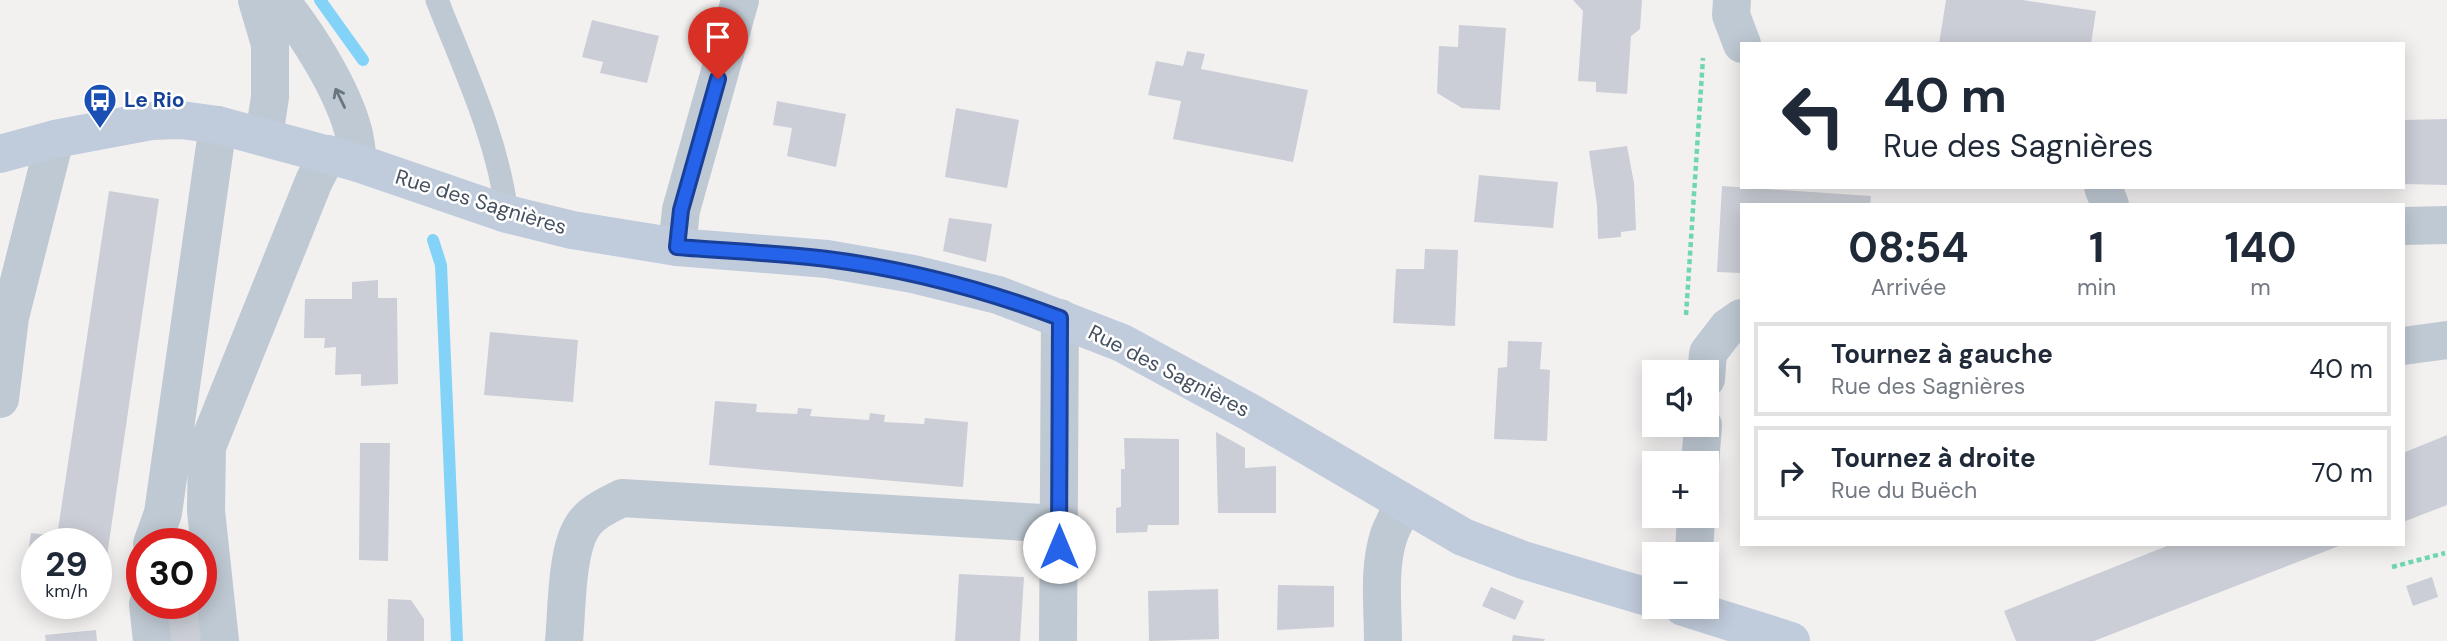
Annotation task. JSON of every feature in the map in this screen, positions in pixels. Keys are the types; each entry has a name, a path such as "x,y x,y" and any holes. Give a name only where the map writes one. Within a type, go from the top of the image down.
{"main road":[{"name":"Rue des Sagnières","path":"0,154 55,139 151,121 181,120 218,125 343,159 507,214 572,230 677,247 827,259 913,274 998,295 1122,343 1251,413 1463,537 1523,560 1642,595"},
{"path":"1719,618 1791,641"}],"street":[{"path":"257,0 270,44 270,97 264,136"},
{"path":"220,641 206,511 207,447 314,181 343,159 354,131 343,102 318,57 280,0"},
{"path":"677,247 681,210 740,0"},
{"path":"1732,0 1731,15 1741,42"},
{"path":"158,528 163,513 218,125"},
{"path":"0,399 10,317 55,139"},
{"path":"2405,226 2447,225"},
{"path":"1058,641 1060,318"},
{"path":"1708,360 1708,354 1728,327 1740,319"},
{"path":"2405,346 2447,340"},
{"path":"564,641 572,556 582,527 602,508 622,498 1059,524"},
{"path":"1383,641 1382,580 1386,549 1390,533 1404,504"},
{"path":"150,619 152,641"}],"lane":[{"path":"437,0 491,140 504,189 507,214"}],"path":[{"path":"1691,259 1704,45"},
{"path":"2392,567 2445,552"}],"building":[{"path":"1573,0 1642,0 1640,29 1631,36 1627,94 1596,92 1596,82 1578,81 1583,11"},
{"path":"1946,0 2022,0 2096,11 2091,42 1939,42"},
{"path":"592,20 659,36 647,83 600,73 603,62 582,57"},
{"path":"1459,25 1506,28 1500,110 1462,108 1437,93 1439,46 1458,47"},
{"path":"1187,51 1205,54 1201,69 1308,90 1293,162 1173,139 1181,101 1148,95 1156,61 1183,66"},
{"path":"777,101 846,114 836,167 787,156 792,128 773,125"},
{"path":"956,108 1019,120 1007,188 945,177"},
{"path":"2447,119 2447,185 2405,184 2405,120"},
{"path":"1627,146 1634,183 1636,230 1621,232 1621,237 1598,239 1597,205 1589,151"},
{"path":"1479,175 1558,182 1553,228 1474,222"},
{"path":"1722,186 1871,196 1870,203 1740,203 1740,273 1717,272"},
{"path":"109,191 159,199 111,528 58,528"},
{"path":"949,218 992,224 986,262 943,251"},
{"path":"1425,249 1458,250 1455,326 1393,323 1396,269 1424,269"},
{"path":"378,280 378,298 397,298 398,384 361,386 361,374 335,375 336,347 324,348 325,338 304,338 305,299 352,299 352,282"},
{"path":"490,332 578,340 573,402 484,395"},
{"path":"1508,341 1542,342 1540,369 1550,370 1547,441 1494,439 1498,368 1507,367"},
{"path":"715,401 757,404 756,412 797,414 798,408 812,409 810,416 869,420 870,413 885,415 884,422 924,424 925,418 968,422 963,487 709,465"},
{"path":"1216,432 1245,448 1245,468 1276,466 1276,513 1218,513"},
{"path":"2447,435 2447,505 2405,521 2405,452"},
{"path":"1124,438 1179,439 1179,525 1148,525 1147,532 1116,533 1116,508 1121,507 1121,469 1125,469"},
{"path":"360,443 390,443 388,561 359,560"},
{"path":"2167,546 2339,546 2094,641 2016,641 2004,611"},
{"path":"959,574 1024,577 1020,641 955,641"},
{"path":"2432,577 2438,597 2413,606 2406,586"},
{"path":"1278,585 1334,586 1334,627 1277,630"},
{"path":"1491,587 1524,601 1515,620 1482,606"},
{"path":"1218,589 1219,639 1149,641 1148,591"},
{"path":"388,599 411,600 424,619 424,641 387,641"},
{"path":"166,619 203,619 205,641 168,641"},
{"path":"96,630 97,641 46,641 45,635"},
{"path":"1513,635 1545,639 1512,641"}],"waterway":[{"path":"320,0 363,60"},
{"path":"433,240 441,265 457,641"}],"place":[{"name":"Le Rio","path":"100,130"}],"route":[{"path":"718,79 681,210 677,247 827,259 913,274 998,295 1060,318 1059,547"}]}
